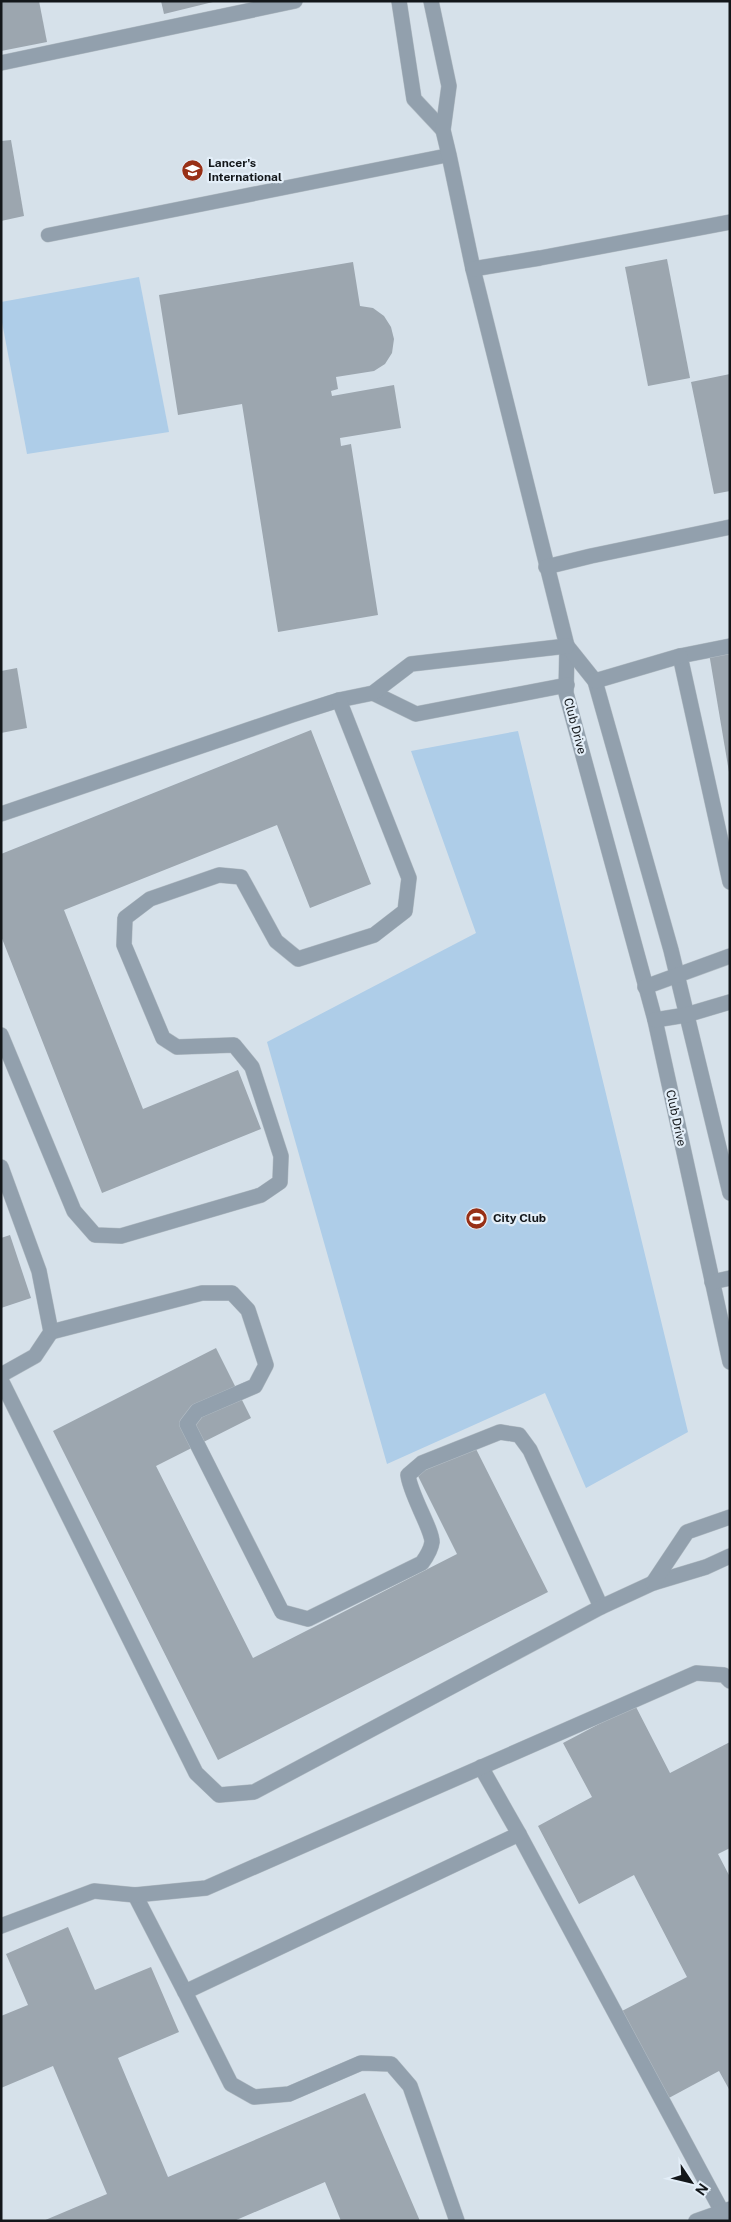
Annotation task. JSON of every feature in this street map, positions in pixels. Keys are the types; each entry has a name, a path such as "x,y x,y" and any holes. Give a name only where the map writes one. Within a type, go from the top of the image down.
{"street":[{"path":"1,63 295,1"},
{"path":"399,1 414,99 443,130"},
{"path":"431,1 449,86 443,130 473,269 546,568 567,646 594,681 676,975 730,1193"},
{"path":"473,269 730,222"},
{"path":"546,568 591,556 730,527"},
{"path":"1,814 340,700 373,693 411,664 567,646"},
{"name":"Club Drive","path":"567,646 566,693 655,1020 730,1362"},
{"path":"594,681 680,656 730,646"},
{"path":"680,656 730,882"},
{"path":"373,693 416,714 567,685"},
{"path":"1,1035 74,1211 95,1235 121,1236 262,1195 280,1182 281,1156 252,1067 234,1045 177,1047 163,1038 124,944 125,918 150,899 219,875 241,877 276,941 298,959 374,935 405,911 409,878 340,700"},
{"path":"645,987 730,956"},
{"path":"655,1020 686,1015 730,1002"},
{"path":"1,1167 5,1191 39,1271 51,1332 36,1356 1,1374"},
{"path":"712,1282 730,1278"},
{"path":"51,1332 202,1294 232,1293 248,1310 266,1365 255,1386 197,1411 187,1424 282,1612 308,1619 422,1563 429,1553 432,1540 410,1488 408,1475 422,1462 500,1432 519,1435 530,1450 601,1607"},
{"path":"1,1380 196,1773 219,1795 254,1792 601,1607 653,1582 706,1568 730,1556"},
{"path":"653,1582 687,1532 730,1517"},
{"path":"1,1926 94,1891 135,1895 206,1888 696,1673 724,1675 730,1681"},
{"path":"482,1767 726,2214 696,2221"},
{"path":"185,1992 520,1834"},
{"path":"135,1895 231,2084 254,2097 289,2094 361,2063 390,2064 410,2086 457,2221"}],"lane":[{"path":"48,235 449,156"}],"shaded area":[{"path":"139,277 169,432 27,454 1,317 1,302"},
{"name":"City Club","path":"518,731 688,1432 586,1488 545,1393 387,1464 267,1042 476,933 411,751"}],"building":[{"path":"1,1 39,1 47,42 1,51"},
{"path":"161,1 213,1 213,2 164,14"},
{"path":"11,140 24,216 1,221 1,141"},
{"path":"667,259 690,378 648,386 625,267"},
{"path":"353,262 360,306 373,308 384,316 391,327 394,339 392,353 385,364 374,371 336,377 338,389 331,391 332,396 394,385 401,428 340,438 341,446 351,444 378,615 278,632 242,404 178,415 159,295"},
{"path":"730,374 730,491 714,494 691,382"},
{"path":"730,650 730,772 729,772 709,653"},
{"path":"17,668 27,728 1,733 1,671"},
{"path":"311,730 371,884 310,908 277,825 64,910 143,1109 238,1070 261,1129 102,1193 1,936 1,854"},
{"path":"10,1235 31,1298 1,1308 1,1238"},
{"path":"216,1348 251,1418 156,1466 253,1658 457,1554 417,1474 474,1445 548,1592 218,1760 53,1431"},
{"path":"635,1705 670,1773 730,1742 730,1848 718,1854 730,1877 730,2091 719,2071 667,2099 622,2011 687,1977 634,1875 579,1904 538,1826 592,1797 563,1743"},
{"path":"68,1927 95,1990 151,1967 179,2032 118,2058 168,2177 365,2093 420,2221 341,2221 325,2182 234,2221 43,2221 107,2194 53,2066 1,2088 1,2016 28,2005 6,1954"}],"place":[{"name":"Lancer's International","path":"192,170"},
{"name":"City Club","path":"477,1218"}]}
